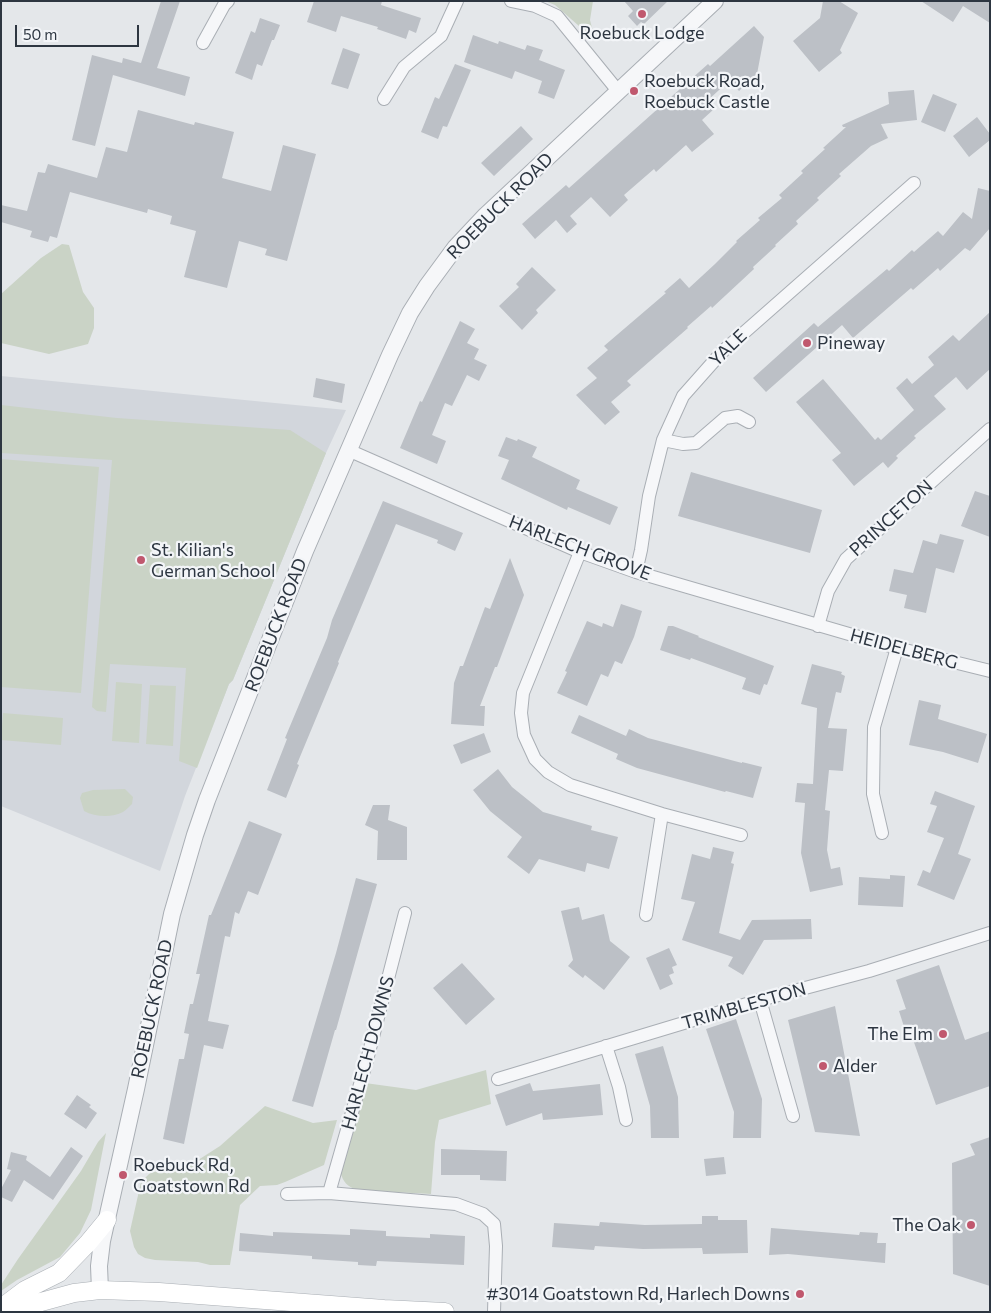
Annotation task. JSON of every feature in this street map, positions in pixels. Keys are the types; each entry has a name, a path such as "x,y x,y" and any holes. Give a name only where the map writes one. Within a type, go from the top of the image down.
{"main road":[{"path":"1,1308 25,1290 59,1273 88,1244 107,1220"},
{"path":"17,1312 41,1302 74,1293 100,1290 159,1292 384,1310 445,1312"}],"street":[{"path":"204,43 224,4 228,1"},
{"path":"384,99 404,67 441,36 457,1"},
{"path":"511,1 535,6 557,16 618,91"},
{"name":"ROEBUCK ROAD","path":"100,1290 99,1266 102,1241 172,914 194,835 305,551 410,313 455,248 486,215 716,1"},
{"name":"YALE","path":"636,572 649,496 663,440 683,396 722,352 914,183"},
{"path":"663,440 683,444 696,443 725,418 738,416 749,422"},
{"name":"PRINCETON","path":"818,626 828,591 846,560 990,429"},
{"name":"HARLECH GROVE","path":"348,450 580,552 636,572 818,626"},
{"path":"580,552 523,693 521,713 524,735 535,759 548,772 570,785 662,814 741,835"},
{"name":"HEIDELBERG","path":"818,626 990,671"},
{"path":"882,833 873,794 874,727 897,648"},
{"path":"646,915 662,814"},
{"name":"HARLECH DOWNS","path":"329,1193 367,1060 405,913"},
{"name":"TRIMBLESTON","path":"498,1078 760,1000 870,972 990,933"},
{"path":"760,1000 793,1116"},
{"path":"606,1046 619,1087 626,1120"},
{"path":"287,1194 329,1193 456,1204 483,1214 494,1224 496,1263 494,1312"}],"shaded area":[{"path":"545,1 593,1 590,20 595,40 555,5"},
{"path":"62,244 69,245 83,292 94,308 94,328 88,344 49,354 1,343 1,294 41,258"},
{"name":"St. Kilian's German School","path":"1,376 346,410 326,453 233,680 229,684 185,796 160,871 1,806"},
{"path":"1,405 117,418 290,430 326,453 233,680 229,684 197,768 179,761 186,668 110,664 106,712 97,711 92,707 112,460 1,453"},
{"path":"1,459 99,467 81,693 1,687"},
{"path":"116,682 142,684 139,743 112,741"},
{"path":"150,685 176,686 173,746 146,744"},
{"path":"3,713 63,718 61,745 1,740"},
{"path":"125,789 133,797 132,804 123,812 104,816 93,815 84,811 80,798 82,793 93,790"},
{"path":"486,1070 491,1104 439,1120 435,1142 431,1194 358,1190 346,1184 340,1171 365,1083 416,1090"},
{"path":"265,1106 313,1123 337,1120 324,1165 277,1185 260,1186 240,1205 230,1265 155,1260 138,1254 130,1231 141,1182 150,1173 195,1162 220,1146"},
{"path":"106,1133 91,1210 80,1233 60,1257 17,1280 1,1291 1,1285 18,1259"}],"building":[{"path":"161,1 180,1 157,68 190,77 185,96 113,75 95,146 72,140 92,55 122,63 123,58 141,63"},
{"path":"314,1 382,1 381,5 421,18 416,33 409,30 406,39 377,29 378,27 341,16 336,32 307,22"},
{"name":"Roebuck Lodge","path":"624,1 668,1 644,24 641,22 637,26 628,16 633,11"},
{"path":"823,1 839,1 858,13 840,50 842,53 819,72 793,41 820,18"},
{"path":"921,1 990,1 990,23 963,6 953,22"},
{"path":"260,18 280,25 262,66 257,64 252,80 235,73 251,31 255,33"},
{"path":"754,26 764,37 757,74 739,91 730,80 707,101 714,109 702,120 714,134 692,152 686,145 656,172 654,169 624,195 628,200 610,217 591,197 570,216 577,224 567,233 556,220 535,239 522,224 566,185 569,188 708,64 710,66"},
{"path":"473,35 498,44 499,41 525,50 527,45 543,50 539,60 565,70 554,99 538,93 542,81 515,71 512,79 464,62"},
{"path":"343,48 360,54 348,89 331,84"},
{"path":"455,64 471,70 447,127 443,126 438,139 421,132 435,97 439,99"},
{"path":"914,90 917,120 881,124 888,138 871,146 839,174 841,176 817,198 819,200 796,221 798,224 753,267 754,269 627,381 631,385 611,402 620,412 605,425 576,395 597,378 587,368 608,350 604,346 666,293 664,292 680,278 689,288 715,264 736,241 760,220 758,218 782,198 779,195 803,173 801,171 846,127 842,125 889,104 888,92"},
{"path":"933,94 957,104 945,132 921,122"},
{"path":"138,110 194,125 195,122 234,132 222,178 271,191 283,145 316,154 287,261 265,255 267,249 239,241 227,288 184,277 196,231 170,224 172,216 148,209 147,213 70,192 57,238 50,236 48,242 30,237 32,231 1,222 1,205 27,211 38,172 45,173 48,164 97,178 106,147 127,152"},
{"path":"977,117 990,134 990,140 969,157 953,136"},
{"path":"521,126 533,139 494,176 481,163"},
{"path":"978,188 990,191 990,228 970,251 965,248 940,271 938,268 913,290 911,288 853,338 842,325 766,392 753,378 814,323 818,327 887,269 889,271 912,250 914,252 938,231 943,236 963,212 972,219"},
{"path":"532,267 556,290 536,310 538,313 522,330 499,306 519,287 516,284"},
{"path":"990,312 990,369 967,390 956,377 934,396 946,409 914,436 916,438 896,456 898,458 888,468 883,462 854,486 832,460 841,453 796,402 823,379 875,440 878,437 881,440 914,410 896,388 907,378 912,384 934,365 928,357 953,335 959,341"},
{"path":"460,321 475,329 467,343 479,349 474,359 487,365 479,381 467,375 452,406 445,403 432,435 446,441 437,464 400,448 420,401 422,402"},
{"path":"316,378 345,384 342,403 313,397"},
{"path":"506,437 517,441 518,439 537,447 532,457 580,480 576,489 618,507 610,525 568,507 567,510 501,479 509,460 498,456"},
{"path":"691,472 822,510 810,553 678,516"},
{"path":"975,491 990,496 990,537 961,526"},
{"path":"383,501 463,533 455,551 437,543 438,540 396,524 297,764 299,765 286,798 267,790 287,739 285,738 327,638 332,620"},
{"path":"940,534 964,540 954,573 936,568 926,613 904,608 907,595 889,591 894,569 913,573 923,540 937,544"},
{"path":"510,558 524,595 480,706 485,706 484,726 451,724 454,683 460,666 463,666 485,607 490,609"},
{"path":"621,604 642,611 634,637 622,664 615,661 608,677 601,674 587,706 557,693 587,621 602,627 603,623 613,627"},
{"path":"668,626 673,626 774,666 767,685 764,684 760,695 742,689 746,678 691,658 690,660 660,650"},
{"path":"812,664 842,672 841,674 845,676 841,693 836,692 828,728 847,729 843,771 829,770 825,810 830,811 827,850 831,869 840,867 843,885 810,892 801,853 805,803 795,802 797,783 813,784 817,708 801,704"},
{"path":"919,700 941,705 938,719 987,734 978,763 943,752 909,745"},
{"path":"579,715 626,736 629,729 648,738 762,767 753,798 637,768 616,759 618,754 571,733"},
{"path":"484,733 491,752 461,764 453,745"},
{"path":"498,769 512,787 543,812 592,826 591,830 618,837 609,869 587,863 585,872 539,859 529,874 507,857 522,837 490,811 473,790"},
{"path":"935,791 975,806 958,854 971,859 954,900 917,885 923,870 930,873 944,838 927,832 937,806 930,804"},
{"path":"373,805 390,805 388,820 407,827 407,860 377,860 378,831 365,825"},
{"path":"249,821 282,834 258,895 248,891 239,914 235,912 230,937 225,936 208,1021 229,1025 223,1049 204,1045 184,1144 163,1139 179,1059 184,1059 189,1034 184,1033 190,1004 193,1004 200,974 196,974 209,915 211,915"},
{"path":"713,847 734,852 731,863 734,864 719,933 740,940 752,920 811,919 812,939 764,940 743,975 728,966 733,957 682,940 695,902 681,899 692,854 710,859"},
{"path":"890,875 905,876 903,907 858,905 859,877 890,879"},
{"path":"356,878 377,884 313,1107 292,1101"},
{"path":"579,907 582,920 604,914 610,941 630,957 604,990 585,975 583,978 568,966 573,960 561,911"},
{"path":"669,948 677,965 672,967 674,973 669,975 673,984 660,990 646,958"},
{"path":"462,963 495,999 466,1025 433,988"},
{"name":"The Elm","path":"939,965 965,1040 990,1031 990,1086 936,1105 910,1031 906,1033 899,1011 906,1009 896,980"},
{"name":"Alder","path":"835,1006 860,1136 815,1132 788,1020"},
{"path":"736,1019 762,1099 761,1138 733,1138 734,1112 706,1029"},
{"path":"663,1046 678,1097 679,1138 651,1138 650,1106 635,1054"},
{"path":"530,1083 533,1091 600,1084 603,1115 543,1120 542,1113 506,1126 495,1095"},
{"path":"77,1095 91,1105 89,1107 97,1113 86,1129 64,1114"},
{"name":"The Oak","path":"990,1137 990,1286 953,1274 952,1163 975,1155 970,1144"},
{"path":"71,1147 83,1156 53,1200 24,1180 12,1202 1,1197 1,1189 11,1170 7,1169 11,1152 27,1156 26,1160 50,1177"},
{"path":"441,1149 507,1151 506,1181 480,1180 480,1175 441,1175"},
{"path":"724,1157 726,1174 706,1176 704,1159"},
{"path":"702,1216 718,1216 718,1220 747,1220 748,1253 703,1254 702,1248 643,1249 595,1246 594,1250 552,1247 554,1223 599,1226 600,1222 645,1225 702,1224"},
{"path":"771,1228 859,1235 860,1232 878,1233 877,1243 886,1243 885,1263 788,1254 769,1255"},
{"path":"350,1229 386,1231 386,1236 430,1238 430,1234 465,1236 464,1265 377,1261 376,1266 358,1265 358,1262 312,1259 312,1256 239,1251 240,1233 273,1236 273,1232 350,1235"}],"place":[{"name":"Roebuck Lodge","path":"642,14"},
{"name":"Roebuck Road, Roebuck Castle","path":"634,91"},
{"name":"Pineway","path":"807,343"},
{"name":"St. Kilian's German School","path":"141,560"},
{"name":"The Elm","path":"943,1034"},
{"name":"Alder","path":"823,1066"},
{"name":"Roebuck Rd, Goatstown Rd","path":"123,1175"},
{"name":"The Oak","path":"971,1225"},
{"name":"#3014 Goatstown Rd, Harlech Downs","path":"800,1294"}]}
